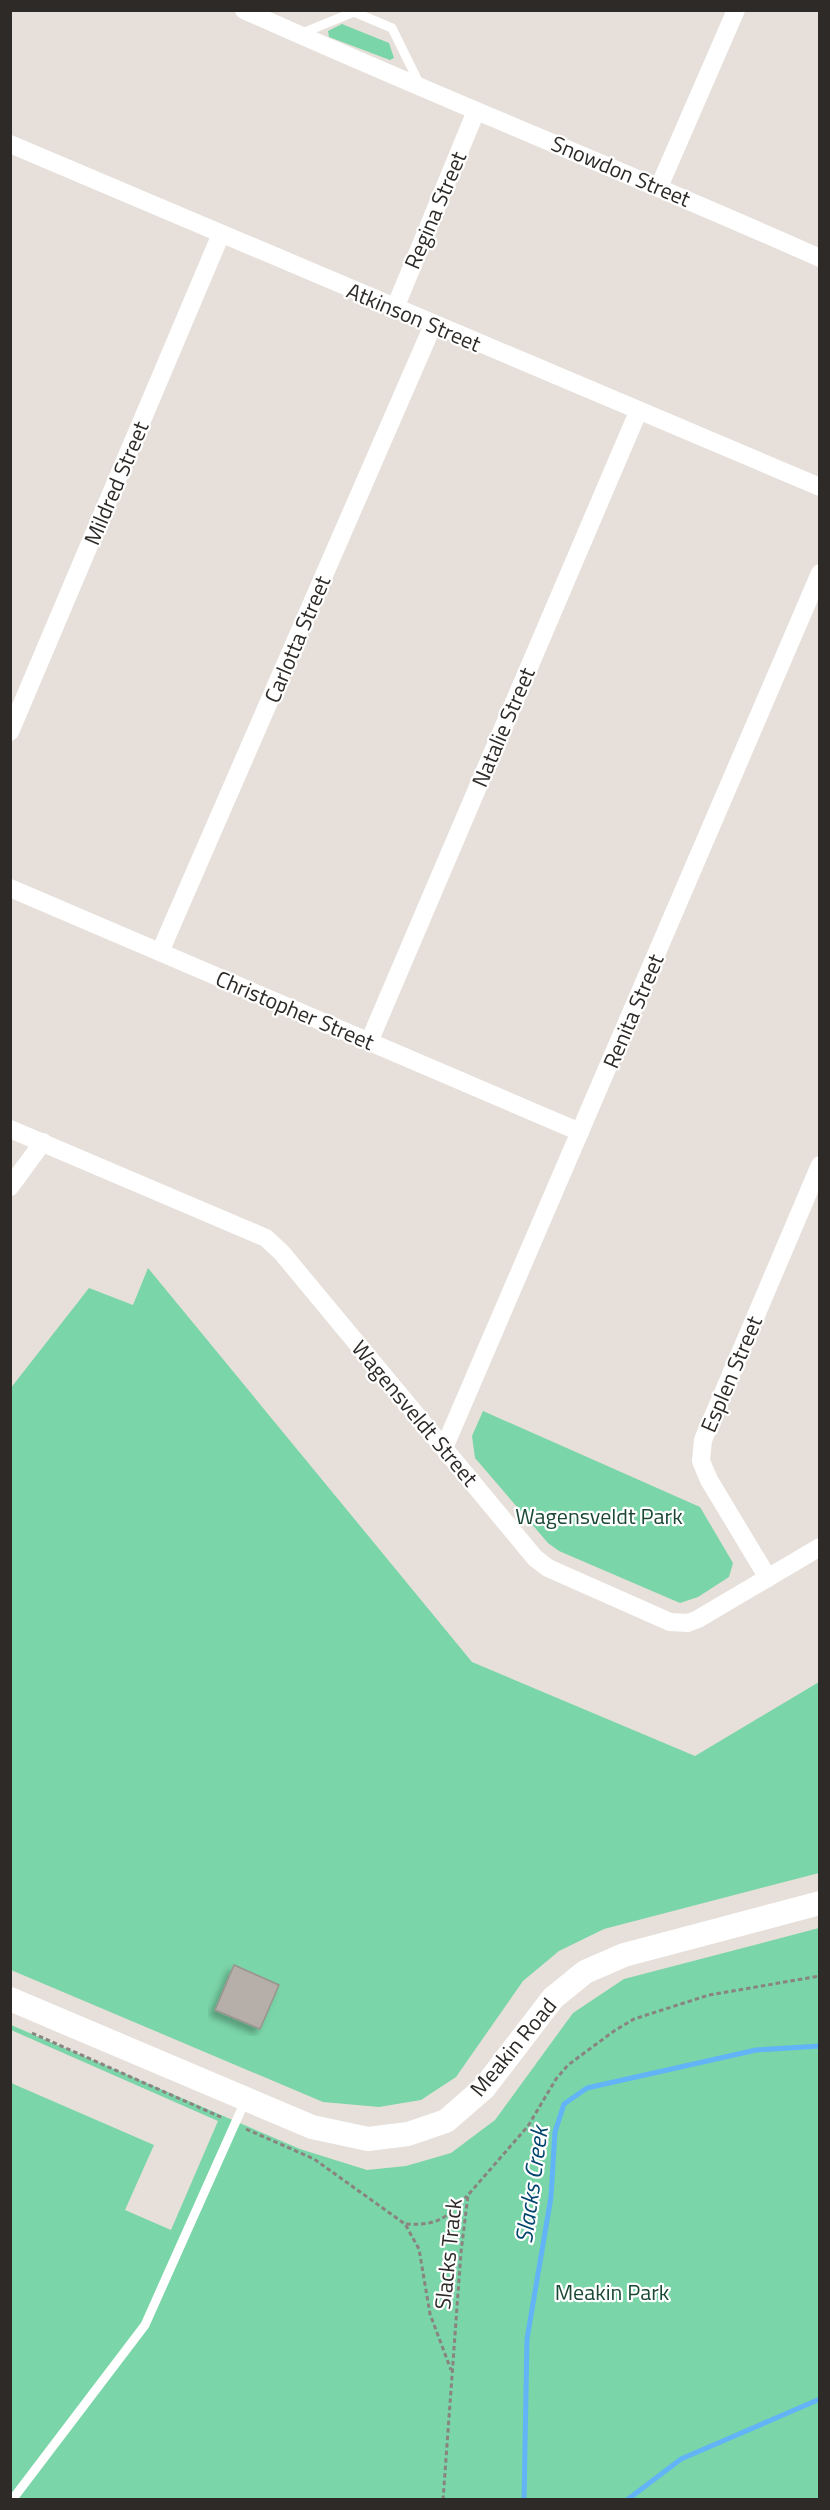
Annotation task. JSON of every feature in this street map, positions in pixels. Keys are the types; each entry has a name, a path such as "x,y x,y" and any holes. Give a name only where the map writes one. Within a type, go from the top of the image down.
{"street":[{"name":"Snowdon Street","path":"244,10 421,88 659,187 819,258"},
{"path":"659,187 736,10"},
{"name":"Regina Street","path":"394,308 476,111"},
{"name":"Atkinson Street","path":"11,145 819,487"},
{"name":"Mildred Street","path":"10,732 221,234"},
{"name":"Carlotta Street","path":"160,952 433,325"},
{"name":"Natalie Street","path":"369,1042 638,412"},
{"name":"Renita Street","path":"444,1448 819,573"},
{"name":"Christopher Street","path":"10,888 580,1132"},
{"name":"Wagensveldt Street","path":"10,1129 266,1238 282,1253 535,1558 548,1568 670,1622 688,1623 819,1547"},
{"path":"10,1187 43,1142"},
{"name":"Esplen Street","path":"768,1578 709,1480 701,1461 703,1440 819,1165"},
{"name":"Meakin Road","path":"10,1999 312,2127 368,2139 408,2134 446,2121 484,2088 553,1998 585,1972 624,1955 819,1903"}],"lane":[{"path":"298,35 354,12 392,28 421,88"},
{"path":"12,2499 145,2325 246,2099"}],"path":[{"name":"Slacks Track","path":"443,2499 468,2195 528,2126 556,2079 568,2065 614,2031 634,2019 709,1995 819,1976"},
{"path":"28,2031 314,2159 405,2224 419,2249 430,2314 452,2372"},
{"path":"405,2224 425,2225 438,2222 468,2195"}],"green space":[{"path":"342,24 389,43 394,58 390,60 329,37 328,31"},
{"path":"148,1268 472,1662 695,1756 819,1682 819,1873 604,1929 559,1951 523,1981 456,2077 421,2100 379,2107 323,2102 11,1970 10,1389 89,1288 133,1305","holes":["234,1966 279,1985 260,2029 215,2010"]},
{"name":"Wagensveldt Park","path":"483,1411 700,1507 733,1563 729,1577 698,1597 680,1603 559,1551 548,1543 475,1458 472,1436"},
{"name":"Meakin Park","path":"819,1928 819,2499 11,2499 11,2083 154,2145 125,2210 171,2230 218,2121 11,2030 11,2025 300,2149 367,2170 406,2166 451,2153 495,2120 573,2013 624,1979"}],"building":[{"path":"234,1965 279,1985 260,2029 215,2010"}],"waterway":[{"name":"Slacks Creek","path":"524,2500 527,2339 551,2197 555,2132 564,2104 587,2088 756,2050 820,2046"},
{"path":"627,2500 681,2459 820,2399"}]}
